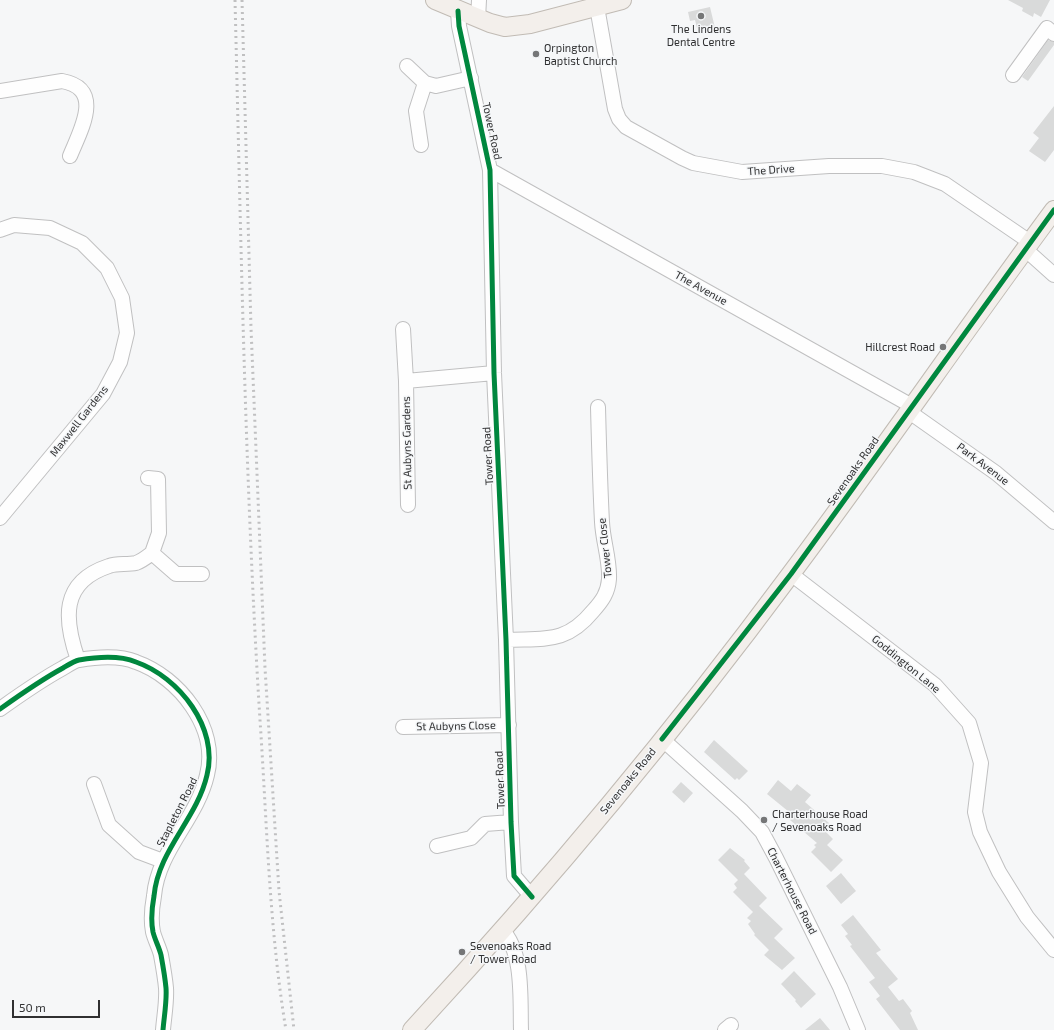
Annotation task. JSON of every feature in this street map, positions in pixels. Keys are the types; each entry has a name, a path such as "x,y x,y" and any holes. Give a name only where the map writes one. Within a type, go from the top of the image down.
{"main road":[{"path":"435,0 478,19 505,27 521,26 622,0"},
{"name":"Sevenoaks Road","path":"412,1030 532,897 662,739 791,574 1054,210"}],"street":[{"path":"478,19 479,0"},
{"name":"The Drive","path":"597,7 615,109 619,119 626,127 682,158 693,162 742,172 829,166 882,166 914,172 945,184 1028,246"},
{"name":"Tower Road","path":"458,11 459,26 490,170 494,373 506,640 514,876 532,897"},
{"path":"1013,75 1047,28 1054,34"},
{"path":"407,66 425,83 436,86 471,78"},
{"path":"0,91 62,81 68,82 79,89 86,99 87,111 70,156"},
{"path":"421,145 416,111 425,83"},
{"name":"The Avenue","path":"490,170 910,408"},
{"name":"Maxwell Gardens","path":"0,230 14,225 50,228 82,243 107,268 122,298 127,333 120,362 103,394 0,518"},
{"path":"1028,246 1054,275"},
{"name":"St Aubyns Gardens","path":"403,328 406,381 408,505"},
{"name":"St Aubyns Gardens","path":"406,381 494,373"},
{"name":"Tower Close","path":"506,640 553,638 568,634 586,620 606,595 609,568 602,524 598,407"},
{"name":"Park Avenue","path":"910,408 996,473 1054,522"},
{"path":"78,660 70,636 68,612 72,597 80,584 92,573 110,565 138,562 152,553 158,533 158,479 148,478"},
{"path":"152,553 176,574 202,574"},
{"name":"Goddington Lane","path":"791,574 935,685 969,723 982,763 975,812 980,832 999,872 1027,917 1054,950"},
{"name":"Stapleton Road","path":"0,709 44,678 78,660 113,657 142,664 158,673 180,690 192,707 207,741 209,757 207,775 202,790 163,860 155,884 153,931 160,954 166,990 163,1030"},
{"name":"St Aubyns Close","path":"403,727 508,725"},
{"name":"Charterhouse Road","path":"662,739 742,811 762,832 840,987 858,1030"},
{"path":"94,784 109,825 139,852 163,860"},
{"path":"437,846 471,838 485,824 511,822"},
{"path":"502,930 514,946 518,965 521,1030"}],"building":[{"path":"1008,0 1050,0 1041,17 1034,13 1033,17 1022,11 1023,8"},
{"name":"The Lindens Dental Centre","path":"710,7 715,28 698,32 695,20 690,21 688,12"},
{"path":"1048,40 1054,42 1054,45 1028,81 1022,77"},
{"path":"1054,106 1054,150 1045,162 1029,151 1039,138 1033,133"},
{"path":"714,740 748,771 739,780 737,778 735,780 704,752"},
{"path":"778,780 791,791 797,784 811,795 805,802 829,823 824,830 833,839 827,845 843,860 831,872 811,852 816,847 814,845 817,843 790,820 794,816 767,794"},
{"path":"681,782 693,793 684,803 672,792"},
{"path":"730,848 745,860 744,861 750,868 744,874 767,898 759,906 783,929 774,938 795,958 782,970 764,955 769,950 754,935 755,934 748,924 751,921 747,918 753,912 733,892 737,888 734,884 738,880 718,860"},
{"path":"841,873 856,891 841,904 826,886"},
{"path":"853,915 881,950 876,953 898,979 888,987 899,1001 903,999 912,1011 910,1013 918,1030 900,1030 876,999 880,996 869,982 875,978 850,946 852,945 845,936 848,934 841,925"},
{"path":"794,971 816,994 801,1008 795,1001 796,1000 781,984"},
{"path":"820,1018 830,1030 805,1030"}],"railway":[{"path":"235,0 244,360 255,630 272,914 280,992 286,1030"},
{"path":"242,0 251,328 265,668 279,891 294,1030"}],"cycle path":[{"path":"458,11 459,26 490,170 494,373 506,640 514,876 532,897"},
{"path":"662,739 791,574 1054,210"},
{"path":"0,709 39,682 75,661 108,657 122,658 136,662 152,669 167,679 181,692 192,706 201,723 207,740 209,757 207,775 195,806 163,864 157,879 153,905 153,932 161,955 166,988 163,1030"}],"place":[{"name":"The Lindens Dental Centre","path":"701,16"},
{"name":"Orpington Baptist Church","path":"536,54"},
{"name":"Hillcrest Road","path":"943,347"},
{"name":"Charterhouse Road / Sevenoaks Road","path":"764,820"},
{"name":"Sevenoaks Road / Tower Road","path":"462,952"}]}
